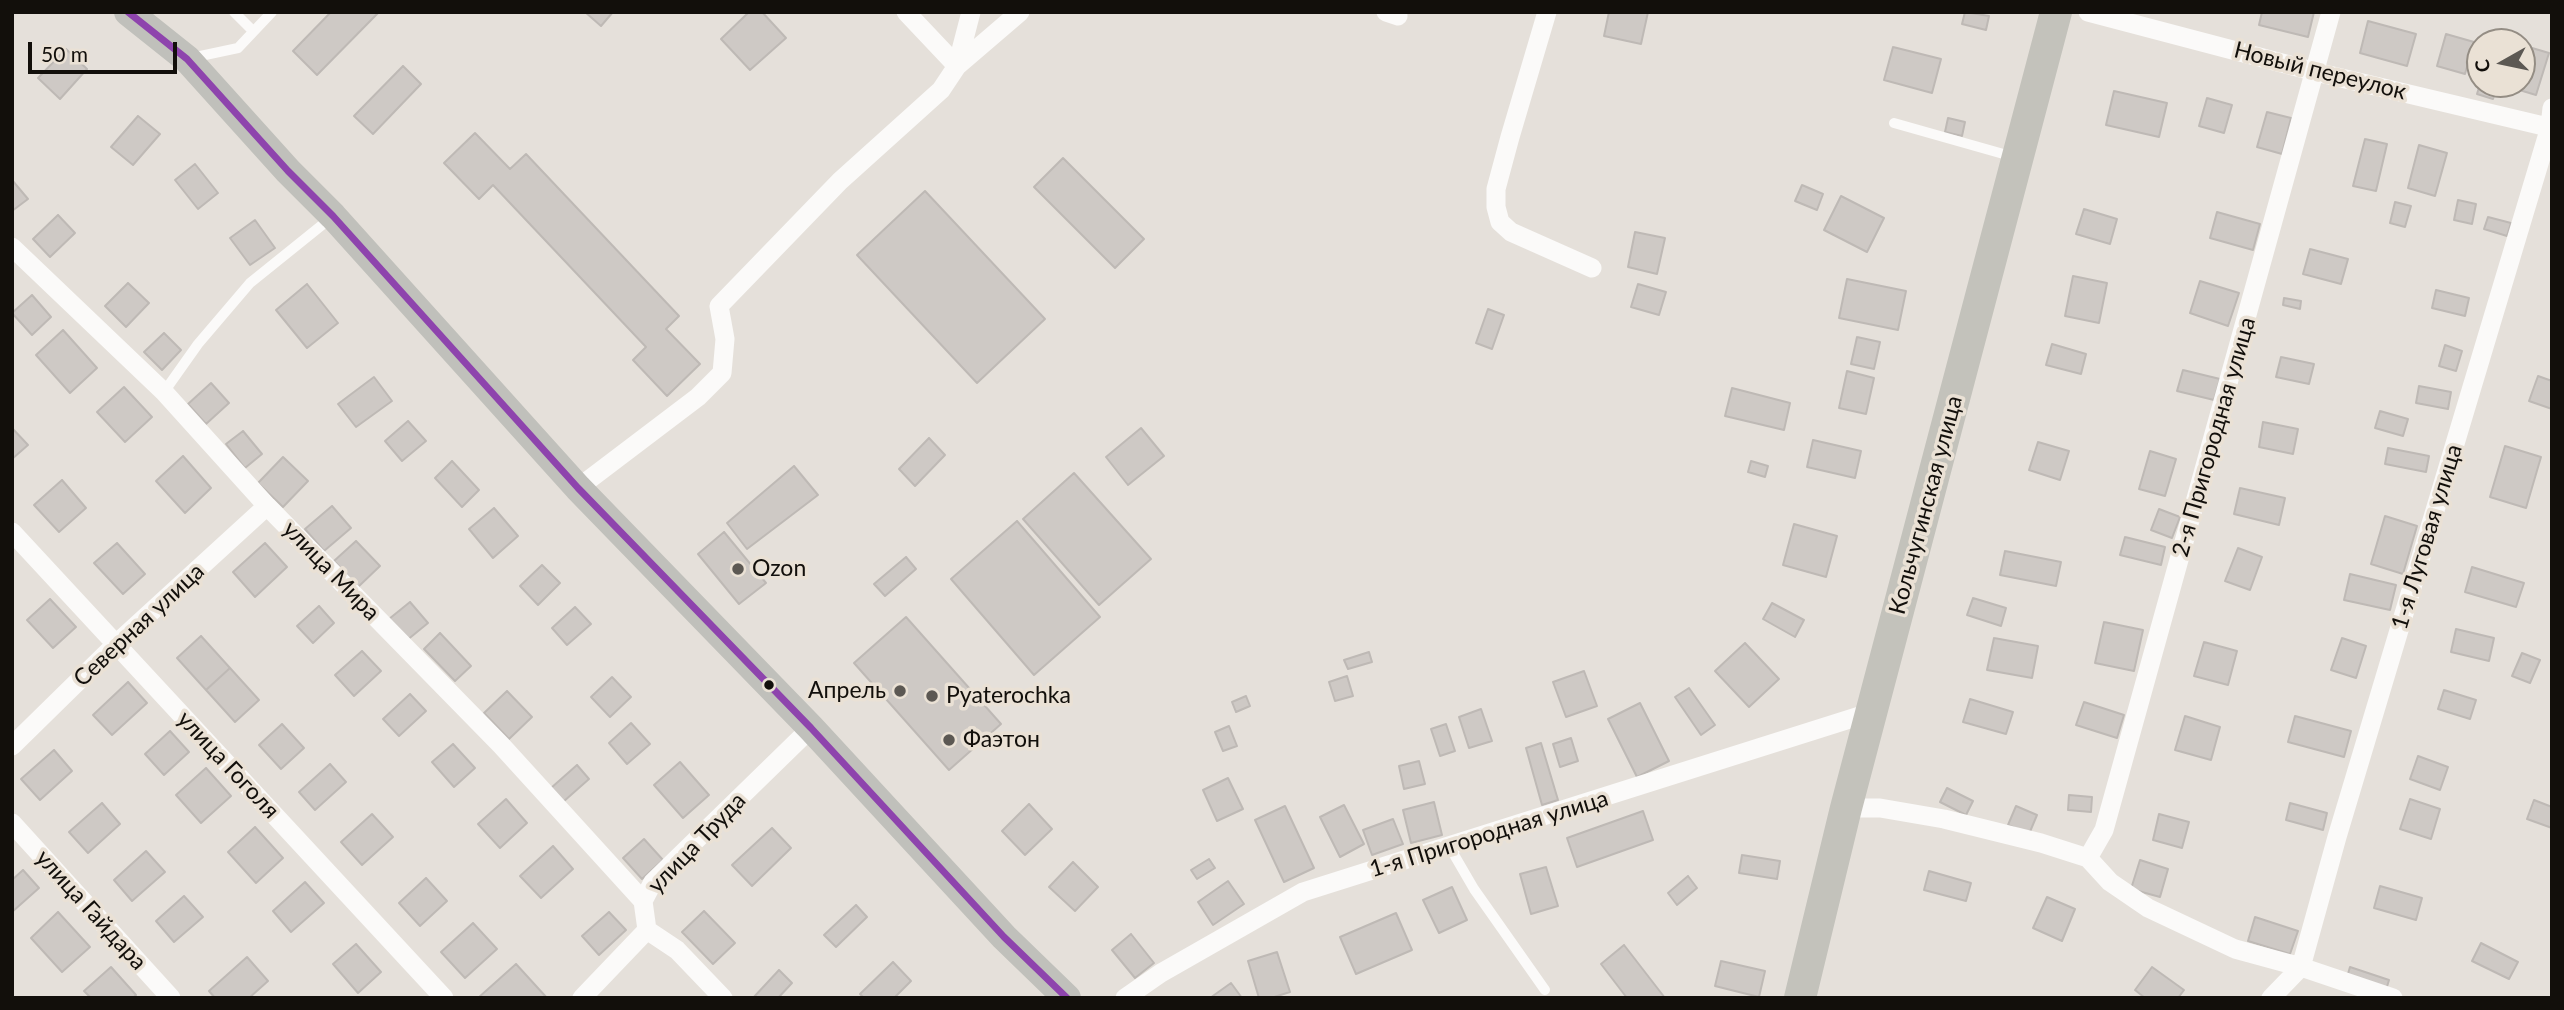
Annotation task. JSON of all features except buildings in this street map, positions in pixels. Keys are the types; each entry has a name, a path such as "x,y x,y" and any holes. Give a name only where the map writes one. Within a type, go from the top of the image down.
{"main road":[{"name":"Кольчугинская улица","path":"1800,998 1846,808 2056,12"}],"street":[{"path":"128,12 187,59 288,171 333,216 578,488 811,728 1004,937 1067,998"},
{"path":"906,12 957,66"},
{"path":"957,66 971,12"},
{"path":"578,488 698,397 722,373 725,338 719,306 840,181 941,90 957,66 1020,12"},
{"path":"1547,12 1506,150 1496,189 1496,207 1500,222 1511,232 1592,268"},
{"name":"Новый переулок","path":"2088,12 2316,72 2551,121"},
{"name":"2-я Пригородная улица","path":"2088,858 2104,830 2331,12"},
{"name":"1-я Луговая улица","path":"2301,967 2337,837 2551,121"},
{"name":"улица Мира","path":"12,247 164,392 267,506 500,745 643,901"},
{"name":"Северная улица","path":"12,746 116,644 267,506"},
{"name":"улица Гоголя","path":"12,532 444,998"},
{"name":"1-я Пригородная улица","path":"1125,998 1161,973 1303,892 1872,712"},
{"name":"улица Труда","path":"647,930 643,901 653,882 811,728"},
{"path":"1846,808 1880,808 1944,819 2041,843 2088,858 2110,882 2148,908 2235,949 2301,967 2393,998"},
{"name":"улица Гайдара","path":"12,823 171,998"},
{"path":"582,998 647,930 677,950 723,998"},
{"path":"2271,998 2301,967"}],"lane":[{"path":"234,12 253,32"},
{"path":"187,59 238,48 272,12"},
{"path":"1894,123 2018,158"},
{"path":"164,392 198,344 250,283 333,216"},
{"path":"1449,846 1474,889 1545,990"}],"transit line":[{"path":"128,12 187,59 288,171 333,216 578,488 811,728 1004,937 1067,998"}],"place":[{"name":"Ozon","path":"738,569"},
{"name":"Апрель","path":"900,691"},
{"name":"Pyaterochka","path":"932,696"},
{"name":"Фаэтон","path":"949,740"}]}
